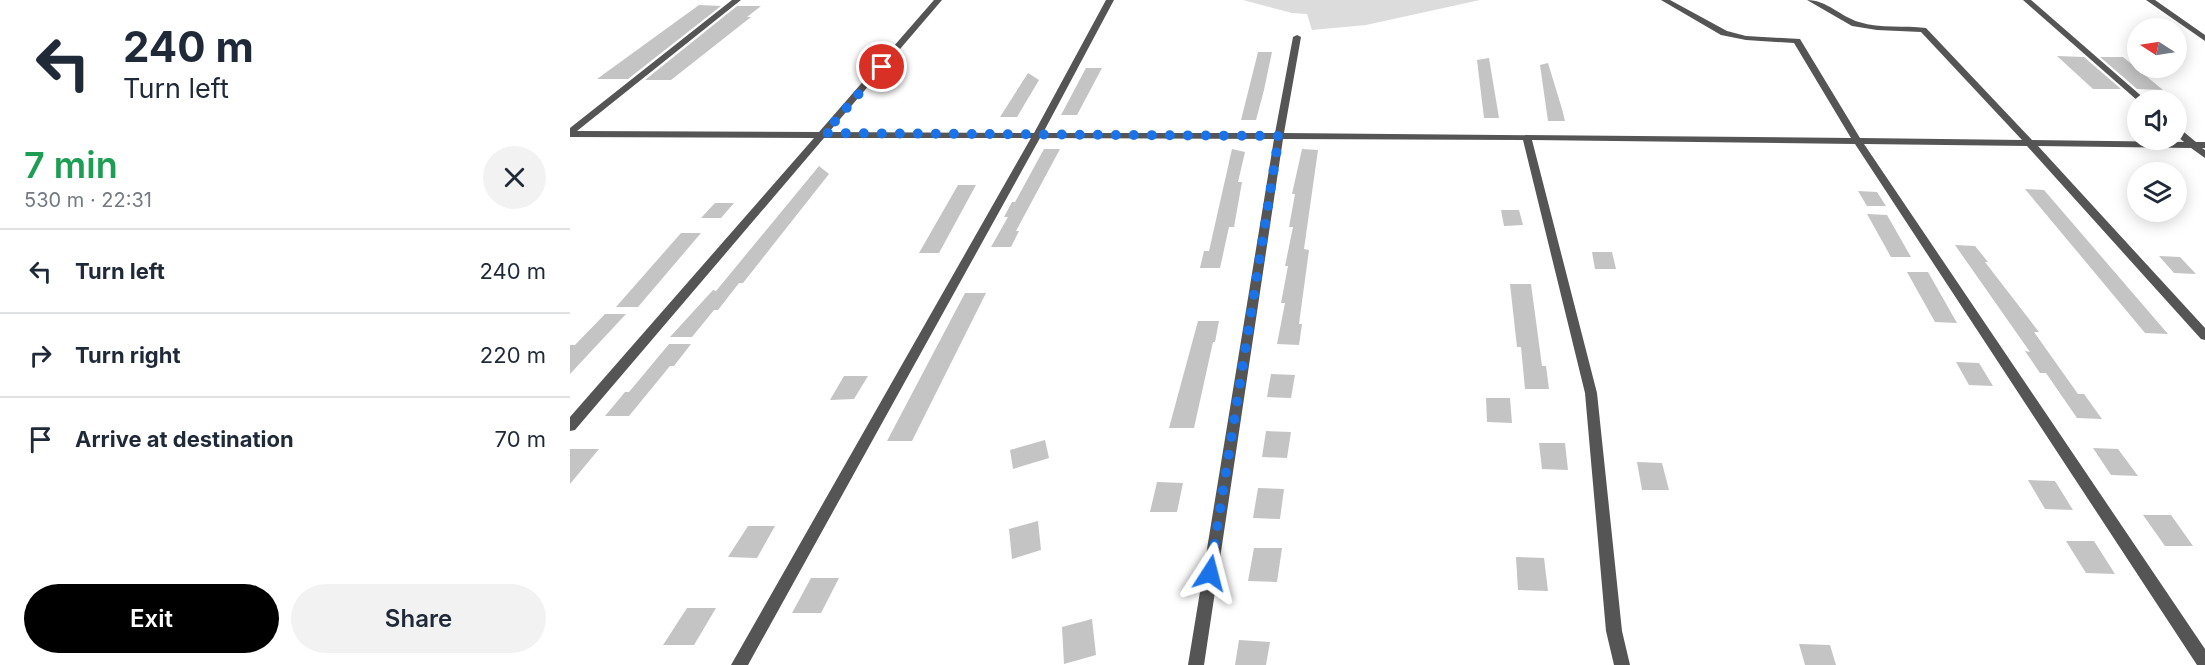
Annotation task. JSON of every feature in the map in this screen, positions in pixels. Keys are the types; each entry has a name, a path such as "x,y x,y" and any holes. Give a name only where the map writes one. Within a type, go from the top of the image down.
{"street":[{"path":"570,133 737,0"},
{"path":"570,426 938,0"},
{"path":"739,665 1037,135 1110,0"},
{"path":"1665,0 1724,33 1746,38 1797,41 1857,140 2205,663"},
{"path":"1811,0 1855,24 1877,28 1923,30 2030,143 2205,336"},
{"path":"2027,0 2130,90"},
{"path":"2150,0 2205,39"},
{"path":"1196,665 1279,136 1297,37"},
{"path":"570,133 1527,137 2205,145"},
{"path":"1527,137 1591,393 1614,631 1622,665"},
{"path":"2187,139 2205,155"}],"shaded area":[{"path":"1243,0 1480,0 1366,25 1312,30 1307,14 1292,13"}],"building":[{"path":"699,5 721,6 628,79 597,79"},
{"path":"737,6 761,6 747,17 751,17 671,80 645,80"},
{"path":"1258,52 1272,52 1264,90 1256,120 1241,120"},
{"path":"2057,56 2084,57 2121,89 2093,89"},
{"path":"2100,57 2123,57 2127,60 2127,78 2148,78 2163,90 2137,89"},
{"path":"1489,58 1499,118 1484,118 1477,60"},
{"path":"1548,63 1565,121 1548,121 1540,65"},
{"path":"1086,68 1102,68 1077,115 1061,115"},
{"path":"1028,73 1039,80 1017,117 1000,117"},
{"path":"1044,149 1060,149 1016,231 1019,231 1011,247 991,247 1008,217 1004,217 1012,202 1015,202"},
{"path":"1232,149 1245,152 1238,182 1242,182 1234,227 1229,227 1220,268 1200,268 1204,251 1209,251"},
{"path":"1302,149 1318,150 1304,249 1309,250 1299,324 1302,324 1299,345 1277,344 1285,303 1281,303 1288,266 1285,266 1293,227 1289,227 1295,194 1292,194"},
{"path":"819,166 829,174 743,283 739,283 718,310 714,310 692,337 670,337 713,290 716,291"},
{"path":"958,185 976,185 939,253 919,253"},
{"path":"2025,189 2044,190 2168,334 2145,333"},
{"path":"1858,191 1877,192 1886,206 1867,206"},
{"path":"715,203 734,203 721,218 701,218"},
{"path":"1501,210 1519,210 1523,225 1504,226"},
{"path":"1867,214 1887,215 1911,257 1891,257"},
{"path":"681,233 701,233 638,307 616,307"},
{"path":"1955,245 1975,246 2039,332 2034,332 2078,394 2084,394 2102,419 2077,418 2046,373 2040,373 2025,351 2030,352"},
{"path":"1592,252 1612,252 1616,269 1595,269"},
{"path":"2159,256 2180,257 2196,274 2174,273"},
{"path":"1907,272 1928,272 1957,323 1935,322"},
{"path":"1510,284 1531,284 1542,366 1546,366 1549,389 1525,389 1521,347 1517,347"},
{"path":"965,293 986,293 912,441 887,441"},
{"path":"605,314 626,314 570,374 570,345 575,345"},
{"path":"1198,321 1219,321 1194,428 1169,428"},
{"path":"669,344 691,344 629,416 605,416 625,392 629,392"},
{"path":"1956,362 1979,363 1993,386 1969,385"},
{"path":"1271,374 1295,375 1291,398 1267,397"},
{"path":"844,376 868,376 854,399 830,400"},
{"path":"1486,398 1510,398 1512,423 1487,422"},
{"path":"1266,431 1291,432 1287,458 1262,457"},
{"path":"1045,440 1049,458 1013,469 1010,450"},
{"path":"1539,443 1565,443 1568,470 1542,469"},
{"path":"2093,448 2118,449 2138,476 2111,475"},
{"path":"570,449 599,449 570,484"},
{"path":"1637,462 1662,463 1669,490 1642,490"},
{"path":"2028,480 2055,481 2073,510 2045,509"},
{"path":"1157,482 1183,483 1177,512 1150,512"},
{"path":"1258,488 1284,489 1280,519 1253,518"},
{"path":"2143,515 2171,515 2193,546 2165,546"},
{"path":"1038,521 1041,550 1012,559 1009,529"},
{"path":"748,526 775,526 757,558 728,557"},
{"path":"2066,541 2094,541 2115,574 2086,573"},
{"path":"1254,548 1282,548 1277,582 1248,581"},
{"path":"1516,557 1544,558 1548,591 1518,590"},
{"path":"811,578 839,578 821,613 792,613"},
{"path":"687,608 716,608 694,645 663,645"},
{"path":"1092,619 1096,655 1064,664 1062,627"},
{"path":"1239,640 1270,642 1266,665 1235,665"},
{"path":"1799,644 1830,645 1836,665 1805,665"}],"route":[{"path":"882,67 825,133 1279,136 1210,573"}]}
